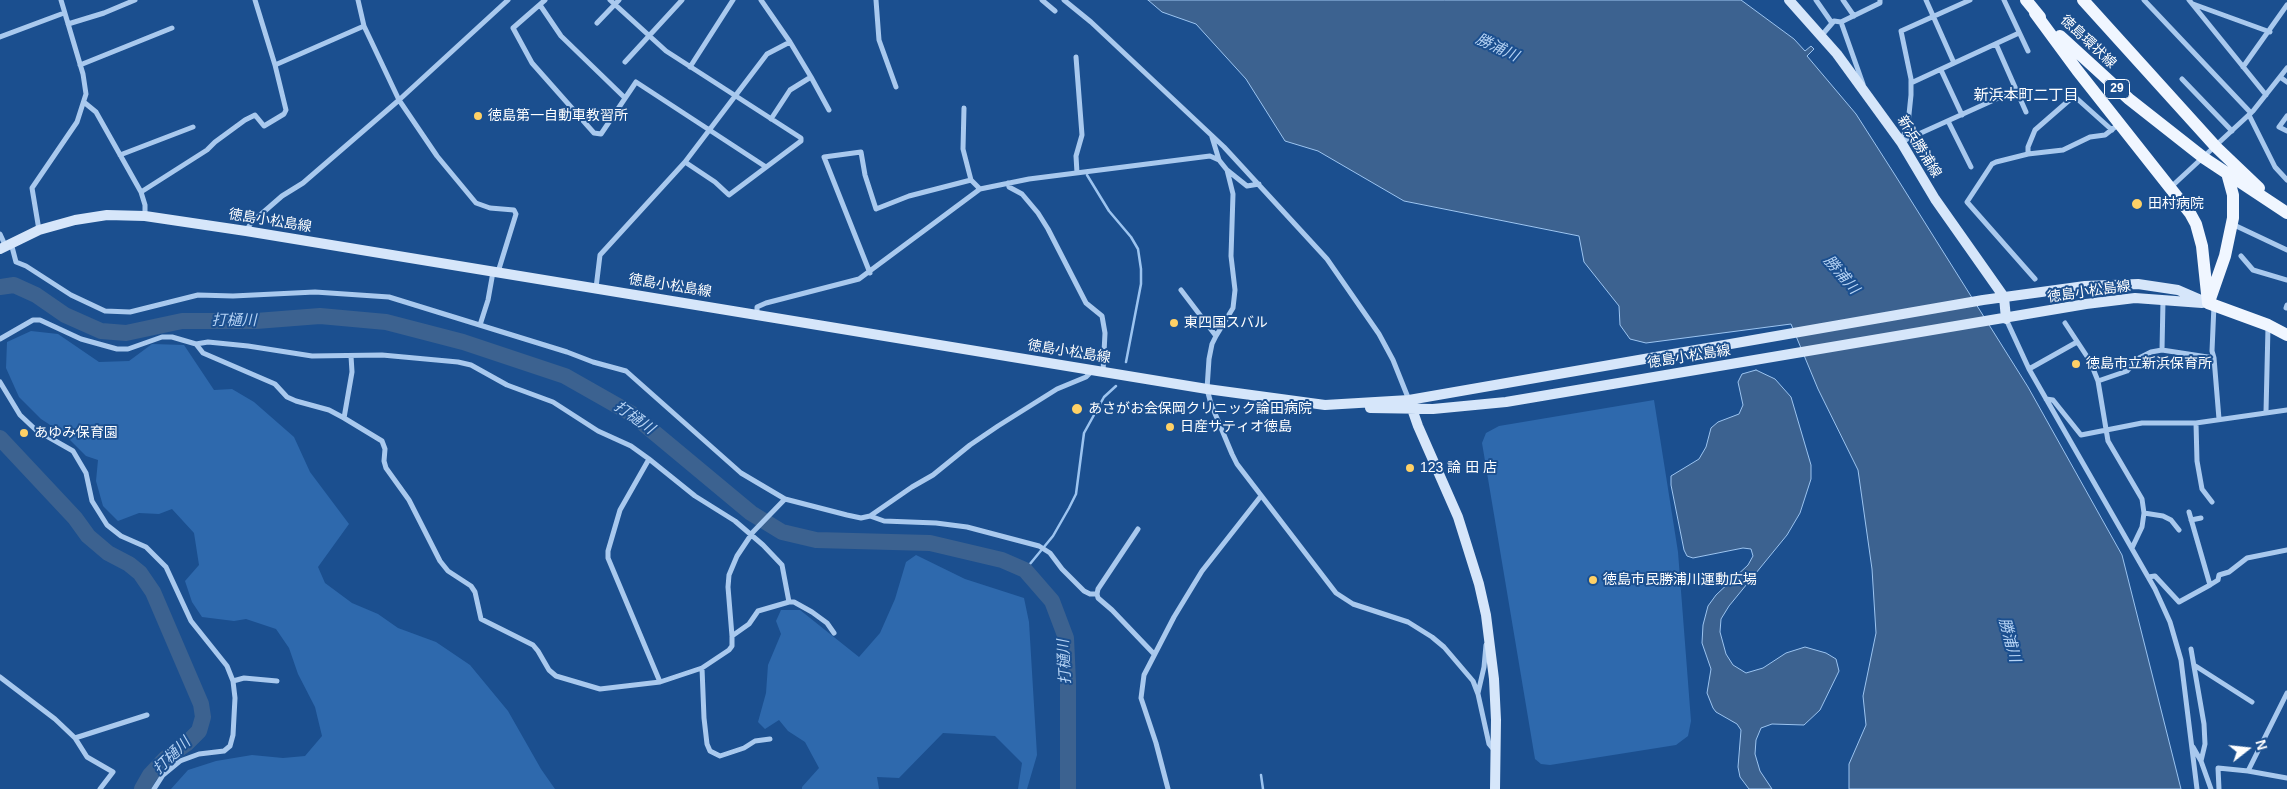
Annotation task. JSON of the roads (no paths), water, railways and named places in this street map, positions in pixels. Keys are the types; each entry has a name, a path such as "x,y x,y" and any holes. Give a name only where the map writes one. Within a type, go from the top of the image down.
{"main road":[{"name":"新浜勝浦線","path":"1789,0 1822,35 1901,142 1935,199 2004,297 2006,319"},
{"name":"徳島環状線","path":"2026,0 2035,13 2108,82 2204,158 2287,212"},
{"name":"徳島環状線","path":"2083,0 2216,147 2255,185 2287,212"},
{"name":"29","path":"2035,13 2116,127 2171,188 2190,213 2200,235 2211,304"},
{"name":"徳島環状線","path":"2211,304 2232,224 2233,194 2228,174 2216,147"},
{"name":"徳島小松島線","path":"5,245 39,230 75,220 107,215 145,216 495,271 1307,404 1411,405 1433,409 1506,402 2086,304 2134,298 2211,304"},
{"name":"徳島小松島線","path":"1411,405 1432,396 1983,300 2085,286 2138,284 2178,290 2211,304"},
{"path":"2211,304 2268,325 2287,335"},
{"path":"1411,405 1418,426 1458,517 1479,584 1494,679 1496,720 1495,789"}],"street":[{"path":"39,230 32,188 77,122 85,103 86,85 61,0"},
{"path":"68,24 104,13 135,0"},
{"path":"141,192 208,150 215,142 245,120 255,115 264,126 284,114 286,110 275,65 255,0"},
{"path":"358,0 364,26 399,100 437,156 476,203 490,208 514,210 516,214 495,271 480,325"},
{"path":"246,231 251,223 276,201 303,183 399,100 508,0"},
{"path":"545,0 513,28 532,64 594,133 601,134 624,97 636,82 766,167"},
{"path":"610,0 666,51 734,97 801,138 801,141 729,195 715,182 685,162"},
{"path":"597,23 619,0"},
{"path":"625,62 682,0"},
{"path":"690,67 733,0"},
{"path":"761,0 790,42 829,110"},
{"path":"876,0 879,40 896,88"},
{"path":"1042,0 1055,10"},
{"path":"1064,0 1098,28 1224,147 1294,221 1347,286 1388,351 1411,405"},
{"path":"1816,0 1832,23"},
{"path":"1843,0 1854,16"},
{"path":"1822,35 1832,23 1841,22 1854,16 1880,3 1880,0"},
{"path":"1926,0 1954,63"},
{"path":"1901,142 1908,124 1911,84 1901,31 1970,0"},
{"path":"2004,0 2028,51"},
{"path":"2144,0 2250,114 2275,167 2287,180"},
{"path":"2190,2 2266,95"},
{"path":"2190,2 2270,32"},
{"path":"540,5 560,36 624,97"},
{"path":"2243,67 2270,32 2287,5"},
{"path":"0,37 64,13"},
{"path":"1841,22 1864,90"},
{"path":"275,65 364,26"},
{"path":"80,66 172,28"},
{"path":"1911,84 2019,33"},
{"path":"596,288 600,255 685,162 767,54 790,42"},
{"path":"1996,44 2026,112"},
{"path":"1076,56 1082,135 1076,156 1077,173"},
{"path":"2171,188 2250,114 2287,68"},
{"path":"1941,70 1962,115"},
{"path":"771,119 790,90 811,77"},
{"path":"2280,78 2287,82"},
{"path":"2182,79 2232,131"},
{"path":"1901,142 2016,90"},
{"path":"2028,154 2028,147 2035,130 2074,96 2116,127 2105,135 2090,137 2063,150 2028,154 1992,164 1967,202 2035,279"},
{"path":"85,103 96,112 141,192 145,205 145,216"},
{"path":"964,108 963,149 971,180 980,189"},
{"path":"2287,116 2279,127 2287,132"},
{"path":"1948,121 1971,167"},
{"path":"120,155 193,127"},
{"path":"1212,137 1219,160 1227,170 1247,186 1259,184"},
{"path":"870,273 824,157 861,152 865,175 876,210 909,196 971,180"},
{"path":"756,314 757,307 766,303 859,280 980,189 1008,183 1201,156 1210,156 1219,160"},
{"path":"1227,170 1233,194 1231,256 1235,290 1233,308 1216,336 1209,359 1208,389 1211,404 1232,454 1261,496 1336,593 1353,604 1408,622 1432,637 1464,670 1473,681 1478,694 1489,744 1495,750"},
{"path":"0,234 16,262 26,266 71,295 105,311 130,312 198,295 233,296 314,292 389,297 626,371 741,473 783,501 861,518 870,516 933,475 970,445 1057,389 1098,371 1105,333 1102,316 1086,303 1038,213 1022,194 1009,188 1008,183"},
{"path":"2232,224 2287,250"},
{"path":"2241,256 2253,270 2287,280"},
{"path":"1181,290 1216,336"},
{"path":"2162,350 2163,301"},
{"path":"2211,304 2212,351 2219,419"},
{"path":"2006,319 2029,369 2132,548 2170,622 2181,660 2198,789"},
{"path":"0,339 33,320 40,320 81,339 117,349 141,345 162,337 172,337 196,344 208,342 248,346 312,356 382,355 450,360 471,365 507,385 553,402 598,431 631,446 695,496 736,521 752,534 782,565 789,602"},
{"path":"2066,323 2090,361 2098,381 2108,442 2142,499 2144,513 2142,527 2132,548"},
{"path":"2266,412 2268,325"},
{"path":"2029,369 2077,342"},
{"path":"196,344 203,354 275,384 287,397 296,401 329,410 382,441 385,449 384,460 386,468 409,500 440,561 448,571 471,586 475,592 481,619 533,645 538,650 549,670 564,680 600,689 660,682 702,668 729,650 732,646 732,636 728,587 729,575 740,551 752,534 783,501"},
{"path":"2098,381 2127,371 2139,358 2162,350 2214,358"},
{"path":"344,418 352,372 351,356"},
{"path":"0,382 20,415 36,430 74,451 86,473 92,501 107,525 121,536 146,547 166,567 186,612 227,666 233,681 235,698 233,735 230,746 224,751 199,754 180,761 163,775 154,789"},
{"path":"2046,399 2053,400 2081,435 2142,424 2196,423 2287,410"},
{"path":"2196,423 2197,461 2202,489 2212,502"},
{"path":"649,459 620,510 608,551 608,558 660,682"},
{"path":"1168,789 1156,742 1141,698 1144,675 1202,570 1261,496"},
{"path":"2189,512 2210,585"},
{"path":"2144,513 2163,516 2171,520 2179,530"},
{"path":"870,516 884,521 936,523 967,528 1039,546 1050,553 1084,592 1097,594"},
{"path":"2191,520 2201,518"},
{"path":"1138,529 1098,589 1097,594 1098,598 1154,654"},
{"path":"2148,577 2155,576 2179,602 2218,580 2219,575 2229,572 2248,558 2287,550"},
{"path":"2203,560 2209,557"},
{"path":"732,636 749,624 758,611 789,602 794,602 812,612 827,623 834,633"},
{"path":"1478,694 1489,638"},
{"path":"2191,649 2204,724 2205,744 2201,761"},
{"path":"2194,665 2252,702"},
{"path":"702,668 704,718 707,744 710,751 720,756 755,742 770,739"},
{"path":"0,677 3,683 55,719 75,738 87,757 113,772 100,789"},
{"path":"233,681 244,678 277,681"},
{"path":"2248,771 2287,693"},
{"path":"2282,703 2287,708"},
{"path":"75,738 147,715"},
{"path":"2192,744 2201,761 2211,789"},
{"path":"2219,789 2218,768 2287,778"}],"water":[{"name":"勝浦川","path":"1148,0 1741,0 1794,39 1805,51 1811,46 1814,49 1807,56 1856,114 1895,175 2028,387 2122,555 2181,789 1849,789 1849,764 1866,725 1863,696 1876,633 1872,569 1858,470 1818,389 1791,324 1646,343 1630,339 1620,325 1619,306 1584,262 1579,236 1404,201 1318,151 1285,141 1246,79 1196,24 1162,12"},
{"path":"1756,370 1775,379 1791,397 1811,465 1811,479 1800,513 1787,535 1729,606 1721,619 1720,632 1726,654 1733,665 1746,673 1763,668 1786,653 1805,647 1826,653 1836,659 1839,671 1820,710 1804,725 1772,724 1761,728 1756,740 1755,754 1760,771 1772,789 1749,789 1740,777 1738,767 1741,730 1737,724 1716,712 1713,708 1707,693 1711,669 1702,643 1703,625 1708,606 1716,595 1748,565 1753,556 1751,549 1743,548 1693,558 1687,556 1684,550 1671,485 1671,476 1699,459 1706,447 1711,428 1718,422 1739,414 1743,405 1738,382 1742,374"}],"waterway":[{"path":"1087,175 1109,211 1131,237 1138,249 1141,284 1126,362"},
{"name":"打樋川","path":"0,287 14,285 36,295 65,315 101,331 126,333 182,321 256,321 320,316 386,322 463,342 565,376 632,414 751,513 782,532 816,540 930,543 1002,560 1025,570 1052,601 1066,638 1068,789"},
{"path":"1025,570 1053,536 1076,494 1084,433 1104,397 1116,386"},
{"name":"打樋川","path":"0,438 75,518 88,536 108,553 129,564 140,573 153,592 201,704 203,717 199,731 186,744 166,758 150,775 142,789"},
{"path":"1261,775 1263,789"}],"place":[{"name":"徳島第一自動車教習所","path":"478,116"},
{"name":"田村病院","path":"2137,204"},
{"name":"東四国スバル","path":"1174,323"},
{"name":"徳島市立新浜保育所","path":"2076,364"},
{"name":"あさがお会保岡クリニック論田病院","path":"1077,409"},
{"name":"日産サティオ徳島","path":"1170,427"},
{"name":"あゆみ保育園","path":"24,433"},
{"name":"123 論 田 店","path":"1410,468"},
{"name":"徳島市民勝浦川運動広場","path":"1593,580"}],"district":[{"name":"新浜本町二丁目","path":"2026,96"}]}
